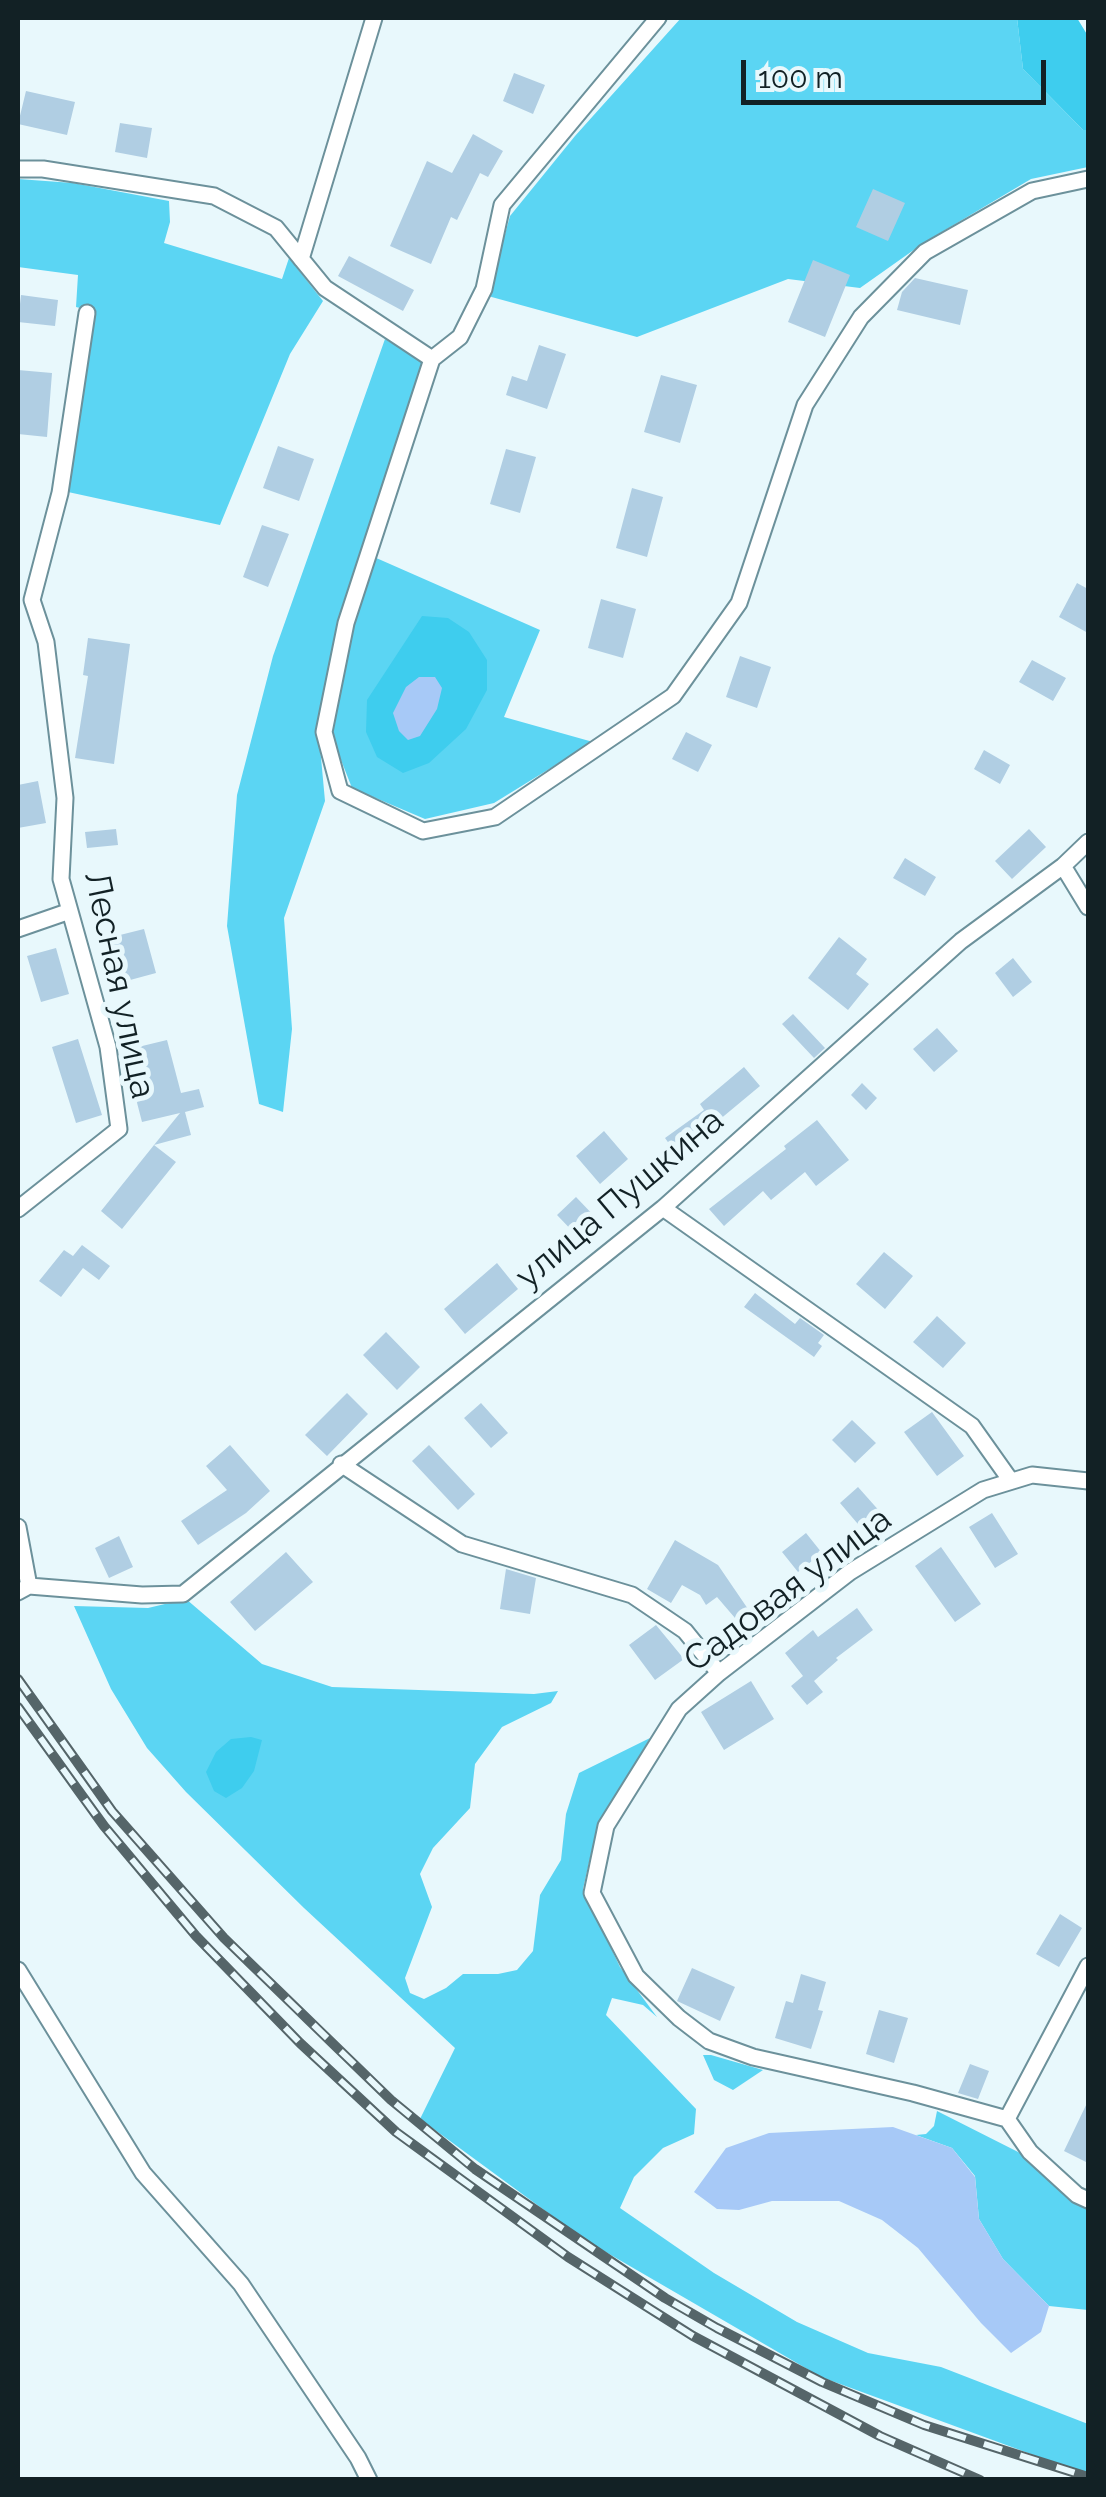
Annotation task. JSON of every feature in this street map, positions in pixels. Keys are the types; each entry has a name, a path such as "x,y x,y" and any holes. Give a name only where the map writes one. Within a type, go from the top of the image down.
{"street":[{"path":"302,259 374,18"},
{"path":"658,18 502,204 484,289 460,337 432,359 346,623 324,732 340,790 423,830 495,817 673,696 739,602 806,405 861,317 925,252 1032,191 1088,178"},
{"path":"18,169 214,196 276,228 325,288 432,359"},
{"name":"Лесная улица","path":"18,1209 119,1128 108,1047 61,879 65,798 46,642 24,601 60,493 87,313"},
{"name":"улица Пушкина","path":"23,1589 182,1594 663,1208 961,941 1063,866 1088,842"},
{"path":"1063,866 1088,907"},
{"path":"18,929 70,911"},
{"path":"663,1208 972,1426 1011,1480"},
{"path":"341,1464 462,1544 632,1595 685,1631 719,1673"},
{"name":"Садовая улица","path":"1006,2120 913,2093 753,2057 709,2041 678,2018 636,1976 592,1892 606,1826 680,1710 719,1673 850,1572 983,1490 1032,1475 1088,1482"},
{"path":"18,1527 24,1549 23,1589"},
{"path":"1088,1966 1006,2120 1030,2152 1077,2195 1088,2200"},
{"path":"18,1970 143,2173 241,2284 369,2480"}],"shaded area":[{"path":"681,18 1017,18 1023,69 1083,130 1088,130 1088,167 1031,179 925,242 860,288 788,279 637,337 488,296 510,216 575,136"},
{"path":"1017,18 1077,18 1088,36 1088,130 1083,130 1023,69"},
{"path":"18,179 73,183 169,201 170,222 164,243 282,279 289,258 323,301 290,354 220,525 68,492 95,312 76,307 78,275 18,267"},
{"path":"385,339 424,363 319,736 325,801 284,918 292,1029 283,1112 259,1104 227,926 237,795 273,656"},
{"path":"374,557 540,630 504,717 593,742 494,803 425,819 352,788 330,732 352,625"},
{"path":"422,616 448,618 469,632 487,660 487,690 466,729 429,763 403,773 377,757 366,732 367,700"},
{"path":"419,677 435,677 442,688 437,709 420,736 408,740 399,731 393,713 406,687"},
{"path":"186,1599 262,1664 332,1687 534,1694 558,1691 551,1703 502,1727 475,1764 470,1808 433,1848 420,1874 432,1907 405,1978 410,1993 424,1999 463,1974 517,1970 533,1951 540,1895 561,1860 566,1814 579,1773 650,1738 597,1828 583,1889 620,1967 657,2017 643,2005 612,1998 606,2015 696,2109 694,2134 663,2148 634,2177 620,2208 714,2273 797,2322 868,2353 941,2367 1088,2424 1088,2475 821,2377 585,2240 420,2119 455,2048 304,1908 147,1748 111,1689 74,1606 148,1608"},
{"path":"231,1739 262,1740 254,1771 242,1788 226,1798 214,1791 206,1772 216,1752"},
{"path":"703,2055 763,2070 733,2090 714,2080"},
{"path":"937,2111 1028,2157 1088,2207 1088,2310 1049,2306 1003,2259 979,2219 975,2176 952,2148 916,2135 926,2134 934,2126"},
{"path":"893,2127 952,2148 975,2177 979,2219 1003,2259 1049,2306 1041,2332 1011,2353 918,2248 882,2220 839,2201 772,2201 739,2210 717,2209 694,2192 726,2148 769,2133"}],"building":[{"path":"514,73 545,85 533,114 503,101"},
{"path":"26,91 75,102 67,135 18,124"},
{"path":"120,123 152,128 147,158 115,152"},
{"path":"473,134 503,151 488,177 480,173 457,220 451,217 431,264 390,246 427,161 452,173"},
{"path":"873,189 905,203 888,241 856,227"},
{"path":"349,256 414,290 403,311 338,276"},
{"path":"813,260 850,275 825,337 788,322"},
{"path":"915,278 968,290 960,325 897,310 902,292"},
{"path":"21,295 58,300 55,326 18,322"},
{"path":"539,345 566,354 547,409 506,395 512,376 527,381"},
{"path":"18,370 52,373 47,437 18,434"},
{"path":"661,375 697,385 680,443 644,432"},
{"path":"278,446 314,459 299,501 263,488"},
{"path":"506,449 536,457 520,513 490,504"},
{"path":"632,488 663,497 647,557 616,548"},
{"path":"262,525 289,534 268,587 243,577"},
{"path":"1077,583 1088,589 1088,633 1059,617"},
{"path":"601,599 636,609 623,658 588,648"},
{"path":"88,638 130,644 114,764 75,758 88,676 83,675"},
{"path":"740,656 771,667 757,708 726,697"},
{"path":"1032,660 1066,678 1053,701 1019,682"},
{"path":"686,732 712,745 698,772 672,759"},
{"path":"984,750 1010,765 1000,784 974,769"},
{"path":"38,781 46,823 18,828 18,785"},
{"path":"116,829 118,845 87,848 85,832"},
{"path":"1029,829 1046,847 1012,879 995,861"},
{"path":"905,858 936,877 925,896 893,878"},
{"path":"144,929 156,973 119,983 108,938"},
{"path":"839,937 867,959 856,974 869,984 848,1010 808,978"},
{"path":"56,948 69,994 41,1002 27,956"},
{"path":"1013,958 1032,982 1013,997 995,973"},
{"path":"793,1014 825,1048 814,1058 782,1024"},
{"path":"937,1028 958,1051 934,1072 913,1049"},
{"path":"78,1039 102,1115 76,1123 52,1047"},
{"path":"167,1040 181,1093 199,1089 204,1107 185,1112 191,1135 154,1145 180,1113 142,1122 135,1095 150,1091 138,1047"},
{"path":"744,1067 760,1086 677,1155 665,1138 704,1110 700,1104"},
{"path":"862,1083 877,1098 866,1110 851,1095"},
{"path":"817,1120 849,1160 816,1186 805,1172 771,1200 763,1191 724,1226 709,1209"},
{"path":"604,1131 628,1159 600,1184 576,1156"},
{"path":"154,1145 176,1162 122,1229 101,1211"},
{"path":"576,1197 598,1220 579,1238 557,1215"},
{"path":"82,1245 110,1266 99,1280 83,1268 61,1297 39,1281 64,1250 73,1256"},
{"path":"884,1252 913,1276 885,1309 856,1284"},
{"path":"497,1263 518,1289 465,1334 444,1309"},
{"path":"755,1293 795,1324 800,1318 824,1335 814,1357 744,1307"},
{"path":"937,1316 966,1343 943,1368 913,1342"},
{"path":"386,1332 420,1367 397,1390 363,1355"},
{"path":"347,1393 368,1414 327,1456 305,1435"},
{"path":"481,1403 508,1433 491,1448 464,1418"},
{"path":"932,1412 964,1456 937,1476 904,1432"},
{"path":"852,1420 876,1443 855,1463 832,1440"},
{"path":"230,1445 270,1491 246,1513 198,1545 181,1521 227,1490 206,1466"},
{"path":"429,1445 475,1494 458,1510 412,1461"},
{"path":"858,1487 882,1514 863,1530 840,1503"},
{"path":"992,1513 1018,1554 995,1568 969,1527"},
{"path":"806,1533 822,1553 798,1572 782,1552"},
{"path":"119,1536 133,1567 109,1578 95,1548"},
{"path":"675,1540 718,1565 748,1609 735,1618 717,1597 706,1605 700,1595 682,1585 671,1603 647,1589"},
{"path":"941,1547 981,1604 955,1622 915,1566"},
{"path":"286,1552 313,1582 255,1631 230,1602"},
{"path":"506,1569 536,1578 530,1614 500,1609"},
{"path":"857,1608 873,1630 836,1658 814,1681 823,1692 807,1705 791,1686 803,1676 785,1653 813,1630 818,1637"},
{"path":"656,1625 684,1659 655,1680 629,1645"},
{"path":"751,1681 774,1719 724,1750 701,1712"},
{"path":"1060,1914 1082,1928 1059,1967 1036,1954"},
{"path":"692,1968 735,1987 720,2021 677,2001"},
{"path":"801,1974 826,1982 818,2010 823,2011 811,2049 775,2038 786,2001 793,2003"},
{"path":"879,2010 908,2018 894,2063 866,2054"},
{"path":"970,2064 989,2071 978,2099 958,2093"},
{"path":"1088,2101 1088,2163 1064,2151"}],"railway":[{"path":"18,1679 112,1811 224,1938 391,2100 475,2169 665,2298 822,2382 924,2425 1088,2477"},
{"path":"18,1707 104,1826 196,1936 300,2043 396,2132 568,2257 693,2336 880,2436 980,2480"}]}
